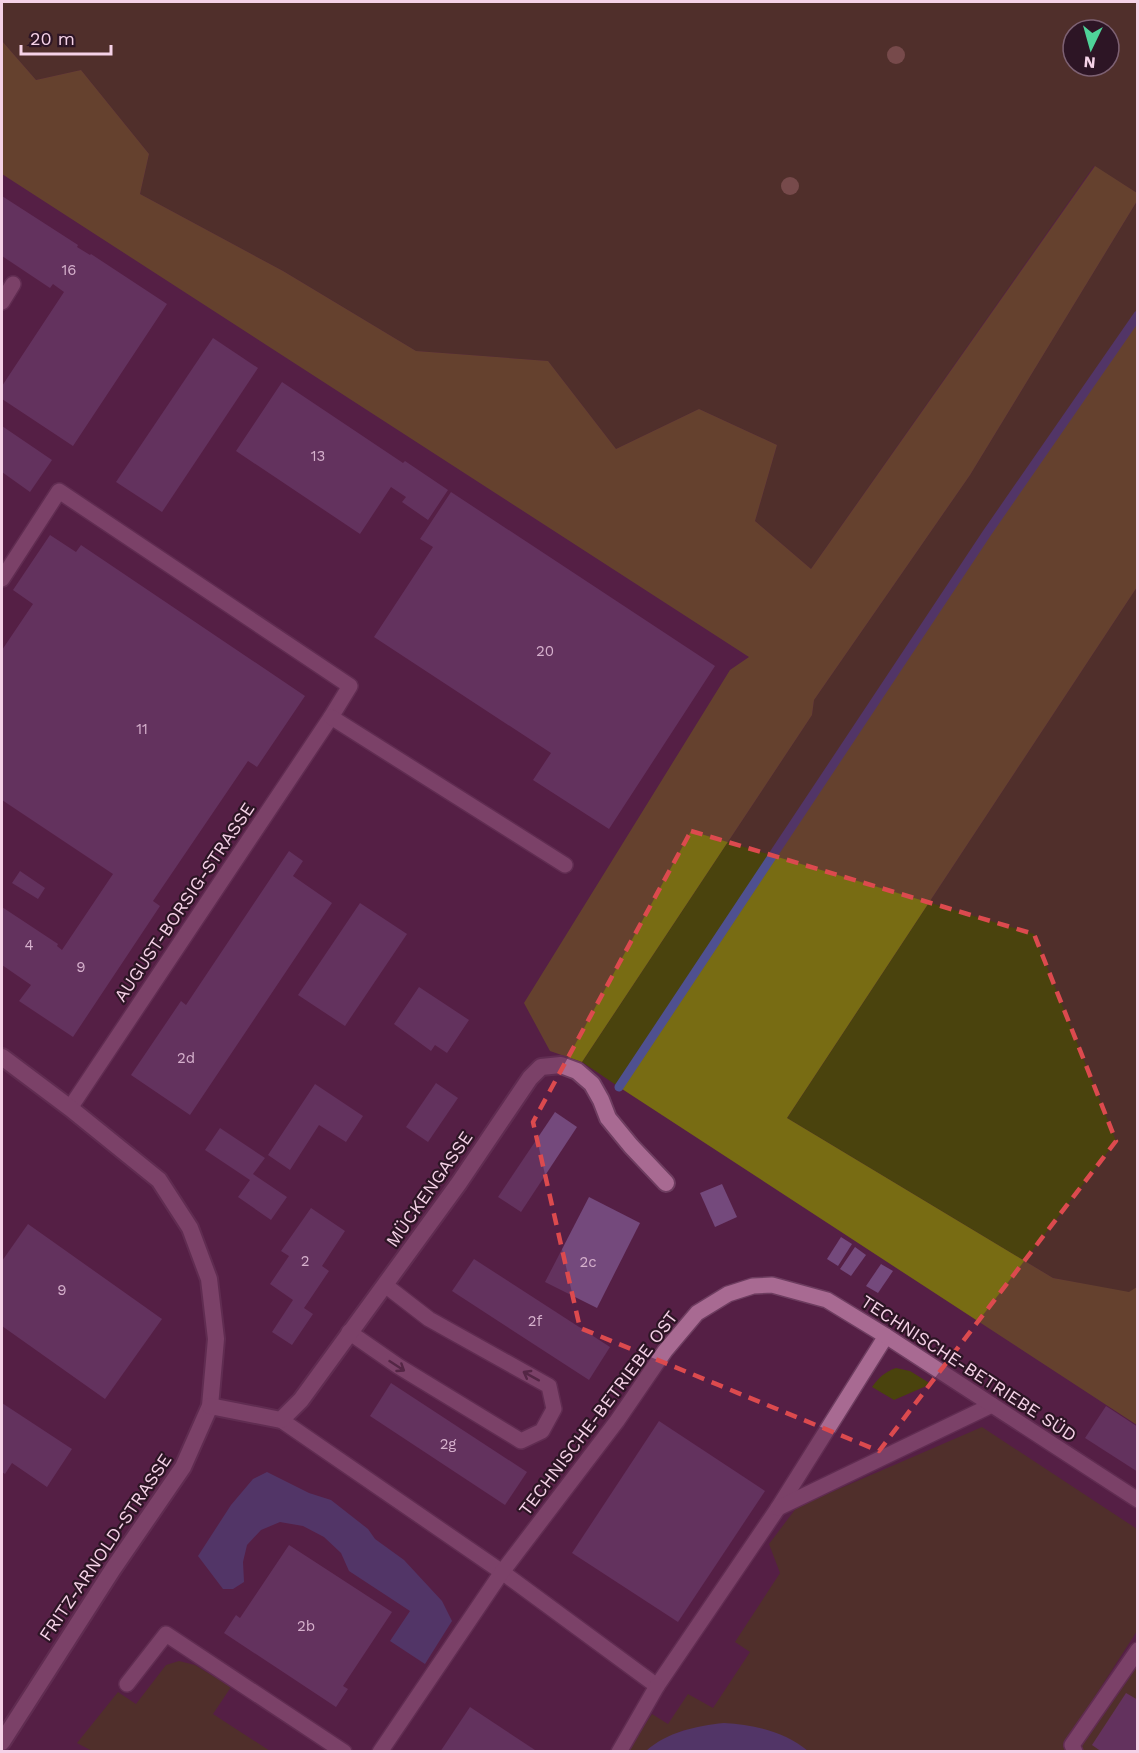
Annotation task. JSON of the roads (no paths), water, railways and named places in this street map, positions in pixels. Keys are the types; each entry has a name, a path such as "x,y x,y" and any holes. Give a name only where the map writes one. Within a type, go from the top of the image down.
{"street":[{"name":"FRITZ-ARNOLD-STRASSE","path":"2,1057 159,1180 190,1228 209,1279 216,1339 210,1406 183,1467 112,1569 2,1742"},
{"name":"MÜCKENGASSE","path":"280,1420 301,1401 349,1332 459,1184 530,1078 541,1066 561,1065 577,1071 592,1084 602,1100 608,1118 666,1183"},
{"path":"210,1406 280,1420"}],"lane":[{"path":"2,302 13,284"},
{"name":"AUGUST-BORSIG-STRASSE","path":"2,579 59,491 350,686 70,1108"},
{"path":"331,717 566,865"},
{"path":"349,1332 398,1366 522,1441 542,1431 554,1409 549,1386 429,1319 385,1285"},
{"name":"TECHNISCHE-BETRIEBE SÜD","path":"772,1285 827,1300 1137,1500"},
{"name":"TECHNISCHE-BETRIEBE OST","path":"380,1752 502,1572 617,1421 665,1351 697,1312 728,1294 753,1286 772,1285"},
{"path":"619,1752 657,1686 778,1508 886,1336"},
{"path":"778,1508 992,1405"},
{"path":"280,1420 502,1572 657,1686"},
{"path":"127,1684 166,1634 344,1752"},
{"path":"1075,1752 1072,1745 1137,1650"}],"waterway":[{"path":"619,1087 987,533 1138,315"}]}
